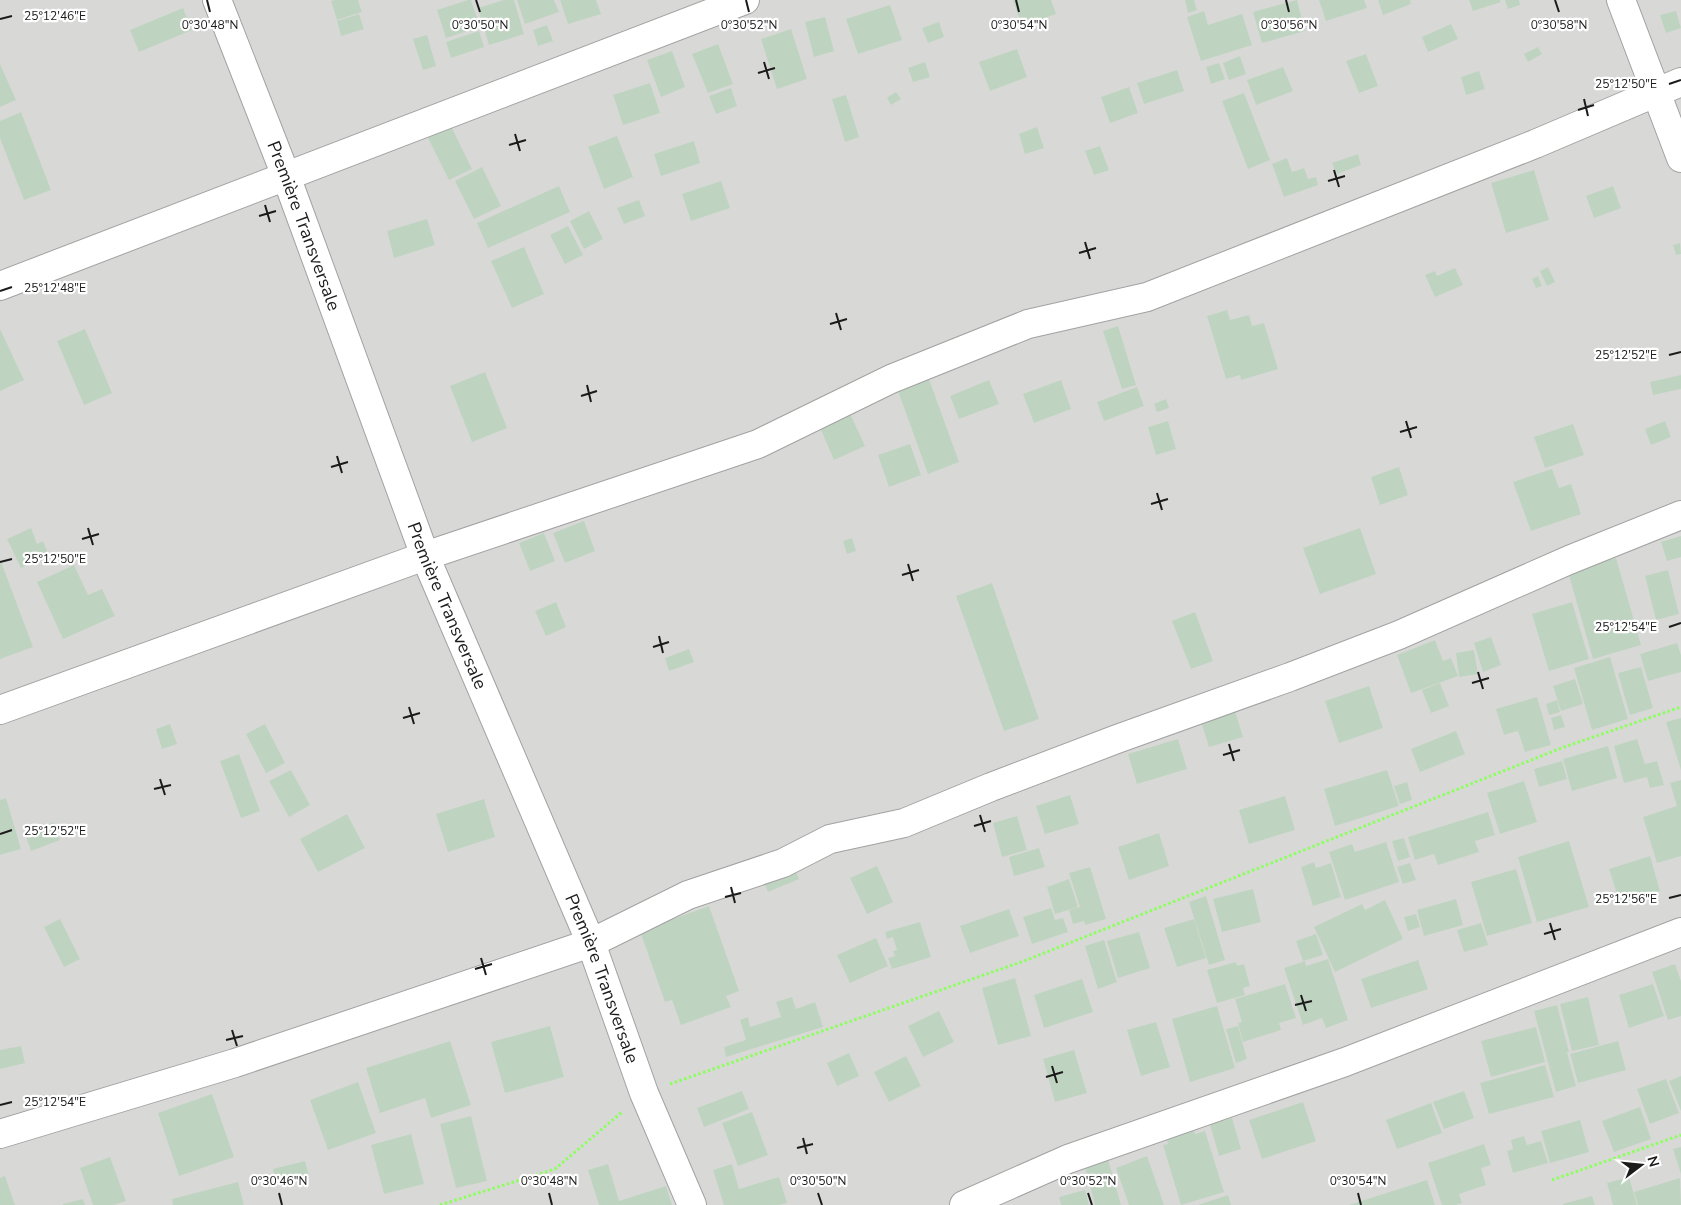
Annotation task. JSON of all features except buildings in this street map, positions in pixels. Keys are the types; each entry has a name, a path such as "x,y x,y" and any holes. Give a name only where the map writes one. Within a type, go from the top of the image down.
{"street":[{"name":"Première Transversale","path":"217,0 286,176 424,556 591,943 644,1093 692,1205"},
{"path":"0,286 745,0"},
{"path":"1621,0 1681,158"},
{"path":"0,710 424,556 758,444 891,379 1028,324 1147,297 1535,144 1681,82"},
{"path":"0,1134 235,1063 591,943 688,895 783,863 830,840 904,822 1108,742 1399,635 1569,560 1681,516"},
{"path":"964,1205 1068,1159 1345,1062 1681,932"}],"path":[{"path":"440,1205 555,1169 644,1093 1024,961 1564,747 1681,707"},
{"path":"1552,1180 1681,1135"}],"shaded area":[{"path":"0,0 1681,0 1681,1205 0,1205"}]}
